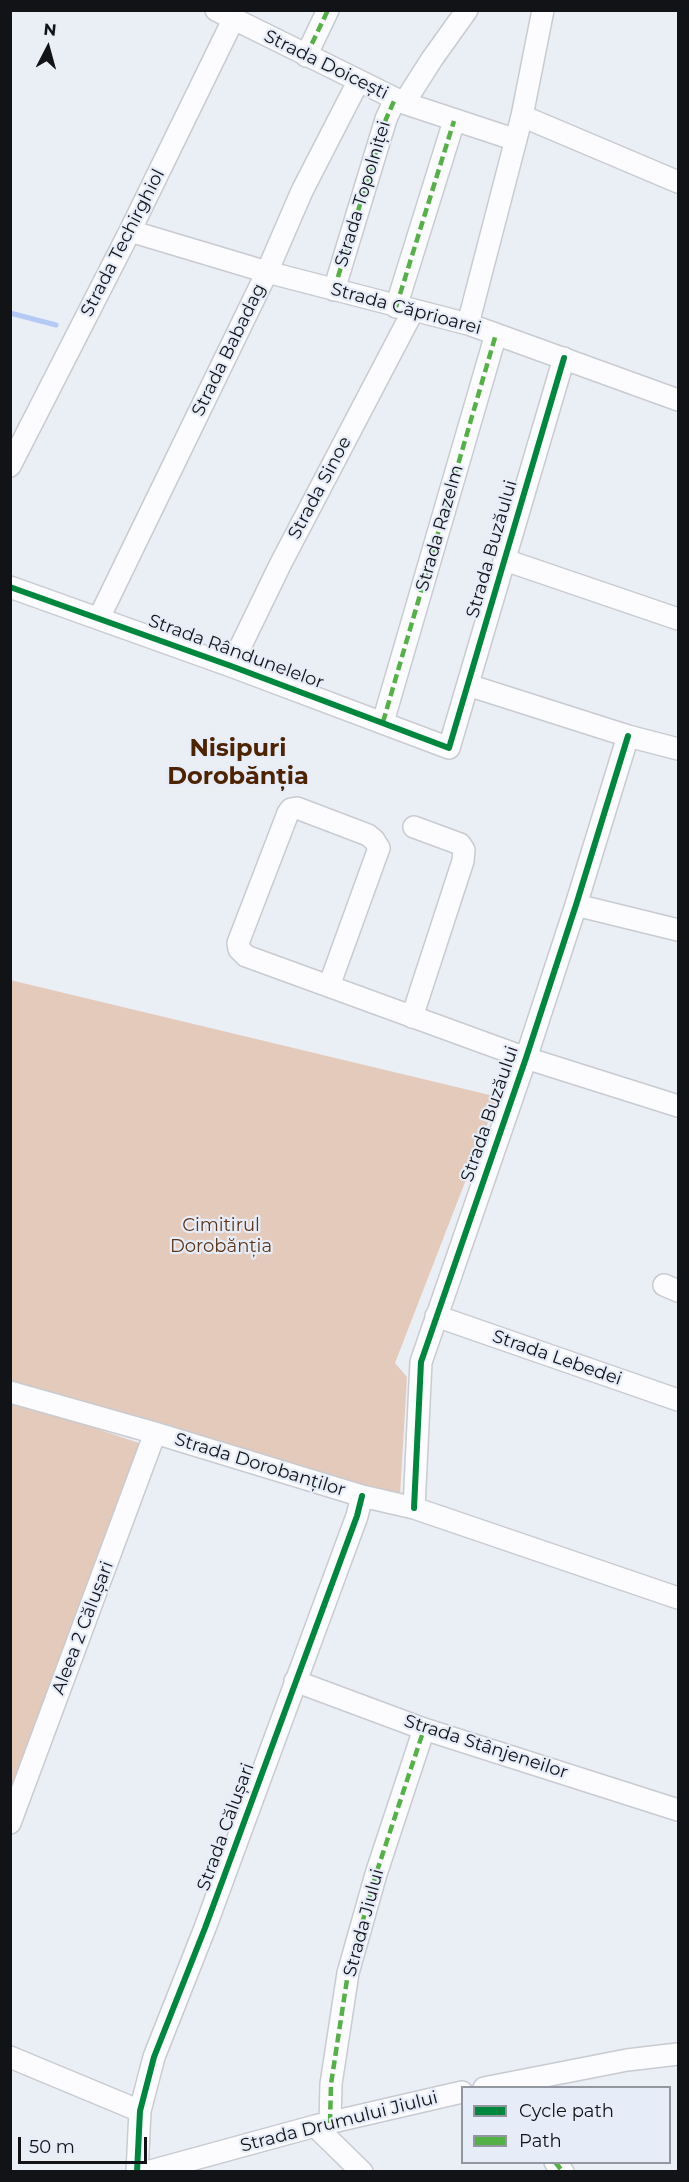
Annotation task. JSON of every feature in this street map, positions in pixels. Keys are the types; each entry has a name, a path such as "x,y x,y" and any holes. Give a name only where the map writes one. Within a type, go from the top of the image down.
{"street":[{"path":"306,56 328,10"},
{"name":"Strada Doicești","path":"400,101 467,10"},
{"path":"468,324 522,116 543,10"},
{"name":"Strada Doicești","path":"225,15 400,101 516,140"},
{"name":"Strada Techirghiol","path":"10,466 130,231 225,15"},
{"name":"Strada Babadag","path":"99,618 267,272 302,191 358,82"},
{"name":"Strada Topolniței","path":"334,290 387,119 400,101"},
{"path":"522,116 678,182"},
{"name":"Strada Sinoe","path":"231,666 404,309 454,121"},
{"name":"Strada Căprioarei","path":"130,231 267,272 468,324 678,400"},
{"name":"Strada Razelm","path":"383,722 496,334"},
{"name":"Strada Buzăului","path":"449,748 564,358"},
{"path":"505,560 678,619"},
{"name":"Strada Rândunelelor","path":"10,587 231,666 449,748"},
{"path":"468,685 628,736 678,749"},
{"name":"Strada Buzăului","path":"414,1508 421,1362 526,1058 628,736"},
{"path":"329,986 379,848 368,835 297,808 291,809 238,943 239,949 246,956 526,1058 678,1106"},
{"path":"412,1017 463,861 464,850 460,844 414,827"},
{"path":"576,905 678,930"},
{"name":"Strada Lebedei","path":"436,1316 678,1400"},
{"name":"Strada Dorobanților","path":"10,1392 362,1496 414,1508 678,1598"},
{"name":"Aleea 2 Călușari","path":"10,1823 155,1433"},
{"name":"Strada Călușari","path":"137,2172 140,2111 154,2057 209,1917 357,1516 362,1496"},
{"name":"Strada Stânjeneilor","path":"295,1681 424,1729 678,1810"},
{"name":"Strada Jiului","path":"322,2125 331,2084 348,1973 376,1874 424,1729"},
{"path":"490,2086 627,2060 678,2054"},
{"path":"10,2057 140,2111"},
{"name":"Strada Drumului Jiului","path":"147,2172 322,2125 461,2092"},
{"path":"322,2125 362,2172"}],"green space":[{"name":"Cimitirul Dorobănția","path":"10,980 498,1097 395,1363 407,1377 400,1495 11,1385"},
{"path":"11,1400 139,1443 11,1798"}],"waterway":[{"path":"10,313 56,325"}],"marked path":[{"path":"306,56 328,10"},
{"path":"334,290 386,119 395,99"},
{"path":"396,307 454,121"},
{"path":"383,722 496,334"},
{"path":"330,2123 331,2084 348,1973 376,1874 424,1729"},
{"path":"557,2164 563,2172"}],"cycle path":[{"path":"10,587 231,666 449,748 564,358"},
{"path":"414,1508 421,1362 526,1058 628,736"},
{"path":"137,2172 140,2111 154,2057 205,1928 357,1516 362,1496"}],"district":[{"name":"Nisipuri Dorobănția","path":"238,763"}]}
